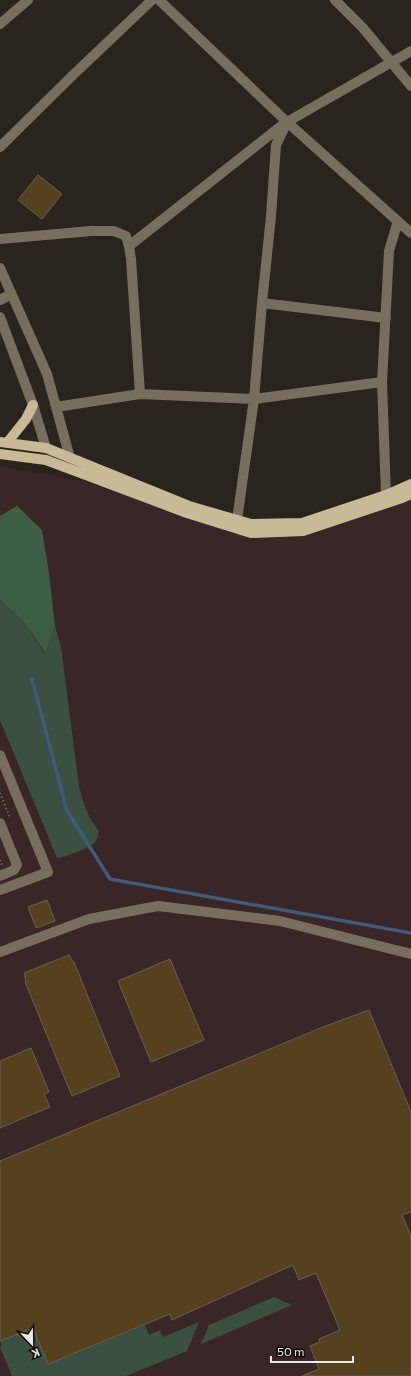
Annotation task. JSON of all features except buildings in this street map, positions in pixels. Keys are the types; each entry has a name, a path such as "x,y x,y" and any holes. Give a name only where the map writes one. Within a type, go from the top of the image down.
{"main road":[{"path":"3,442 26,419 33,405"},
{"path":"3,442 46,448 189,506 251,524 302,523 386,495 411,484"},
{"path":"0,454 46,460 187,513 251,533 303,531 411,494"}],"street":[{"path":"0,24 28,0"},
{"path":"0,147 152,0"},
{"path":"159,0 287,122 406,226 389,251 382,382 386,495"},
{"path":"335,0 363,28 390,63 411,86"},
{"path":"129,246 287,122 411,51"},
{"path":"237,520 254,398 276,145 287,122"},
{"path":"0,239 90,231 114,231 126,236 129,246 140,394"},
{"path":"0,268 47,374 70,458"},
{"path":"0,300 12,294"},
{"path":"262,303 386,318"},
{"path":"0,316 33,405 46,448"},
{"path":"56,407 140,394 254,398 382,382"},
{"path":"0,755 48,872 3,889 1,875 14,870 17,866"},
{"path":"0,823 23,881"},
{"path":"0,952 89,919 158,906 280,920 411,954"}],"shaded area":[{"path":"0,466 82,481 251,533 411,494 411,1376 0,1376"}],"green space":[{"path":"17,506 42,530 55,626 45,652 23,621 0,600 0,516"},
{"path":"0,600 23,621 44,652 55,626 61,647 79,786 86,810 99,831 97,840 93,844 78,852 57,858 0,720"},
{"path":"274,1297 292,1305 201,1344 209,1325"},
{"path":"31,1322 48,1364 145,1325 149,1335 160,1330 163,1337 199,1322 187,1351 126,1376 12,1376 0,1347 2,1345 0,1341"}],"waterway":[{"path":"32,679 67,811 110,879 411,933"}]}
